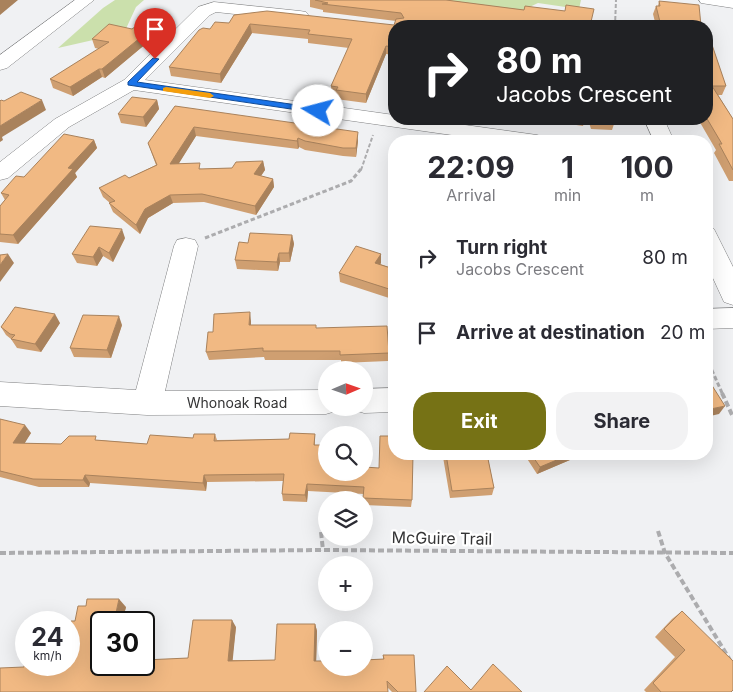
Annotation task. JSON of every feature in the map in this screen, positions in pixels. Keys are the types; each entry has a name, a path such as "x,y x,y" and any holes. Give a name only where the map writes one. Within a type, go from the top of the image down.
{"street":[{"path":"0,64 86,0"},
{"path":"707,0 733,3"},
{"path":"0,173 62,123 131,84 204,11 214,7 233,8 315,17"},
{"path":"131,84 388,120"},
{"path":"422,125 494,135"},
{"path":"147,403 186,246"},
{"path":"713,251 733,295"},
{"path":"713,319 733,318"},
{"name":"Whonoak Road","path":"0,394 147,403 318,402"},
{"path":"373,401 388,400"}],"path":[{"path":"615,20 616,0"},
{"path":"186,246 351,181 361,170 379,119"},
{"path":"713,373 733,417"},
{"path":"658,531 666,553 733,665"},
{"path":"323,546 323,550"},
{"name":"McGuire Trail","path":"0,553 323,550 733,553"}],"green space":[{"path":"115,0 144,0 136,7 124,33 58,48 103,8"},
{"path":"403,0 581,0 579,9 538,3 515,14"}],"building":[{"path":"315,0 446,0 524,10 525,6 565,11 566,5 594,9 591,20 396,20 404,18 401,13 322,4 328,3"},
{"path":"659,1 699,5 700,20 660,20 656,6 660,6"},
{"path":"267,11 388,24 388,46 386,46 366,94 336,90 338,87 331,86 352,39 308,34 310,30 250,24 220,74 169,67 199,30 203,28 210,29 215,22 229,23 234,15"},
{"path":"109,24 132,29 139,24 146,33 102,69 70,87 50,79 109,42 92,39"},
{"path":"713,48 726,86 713,86"},
{"path":"713,88 733,119 733,170 719,144 722,144 711,125 713,125"},
{"path":"21,92 42,100 0,126 0,101 4,101"},
{"path":"132,97 157,100 143,117 118,114"},
{"path":"175,106 358,132 356,148 343,148 298,138 297,141 194,127 170,164 200,163 199,169 232,168 236,162 263,161 254,174 273,179 255,206 202,194 170,195 145,209 136,225 109,203 115,201 99,188 125,175 129,178 157,165 148,143"},
{"path":"64,134 94,140 68,168 73,169 13,235 0,234 0,206 9,195 1,193 16,176 24,177"},
{"path":"90,226 122,229 109,253 99,247 93,257 72,254"},
{"path":"250,233 292,235 289,253 279,253 277,262 235,260 239,242 248,243"},
{"path":"356,246 381,254 375,263 388,267 388,289 339,273"},
{"path":"8,254 0,265 0,255"},
{"path":"15,307 55,314 35,344 11,339 15,335 10,334 1,327"},
{"path":"250,312 249,325 316,325 316,328 387,326 388,353 340,355 340,351 263,351 263,348 206,352 208,332 213,332 214,314"},
{"path":"83,315 119,316 107,350 70,348"},
{"path":"713,387 725,406 713,409"},
{"path":"0,419 25,425 13,443 61,444 69,436 96,436 95,440 147,444 150,435 193,438 194,434 215,434 214,441 289,439 290,433 315,434 314,445 318,445 318,481 373,481 373,468 379,468 380,436 388,436 388,460 413,460 412,500 373,498 373,491 364,491 364,487 307,484 305,495 282,494 284,474 204,475 203,483 85,475 83,480 33,479 0,471"},
{"path":"447,460 488,460 494,488 452,491"},
{"path":"535,460 557,460 540,467"},
{"path":"87,599 119,599 116,611 90,611 90,676 155,676 155,660 188,658 193,620 232,620 228,661 275,660 277,624 315,624 314,661 318,661 318,676 373,676 373,660 384,659 383,655 414,655 416,692 398,692 387,681 388,692 0,692 0,668 15,667 15,676 80,676 80,611 77,611 78,606 86,606"},
{"path":"682,611 733,661 733,690 731,692 661,692 653,683 685,650 664,629"},
{"path":"493,664 522,692 424,692 447,666 471,690"}],"slow traffic":[{"path":"166,90 210,96"}],"route":[{"path":"155,59 131,84 318,111"}]}
